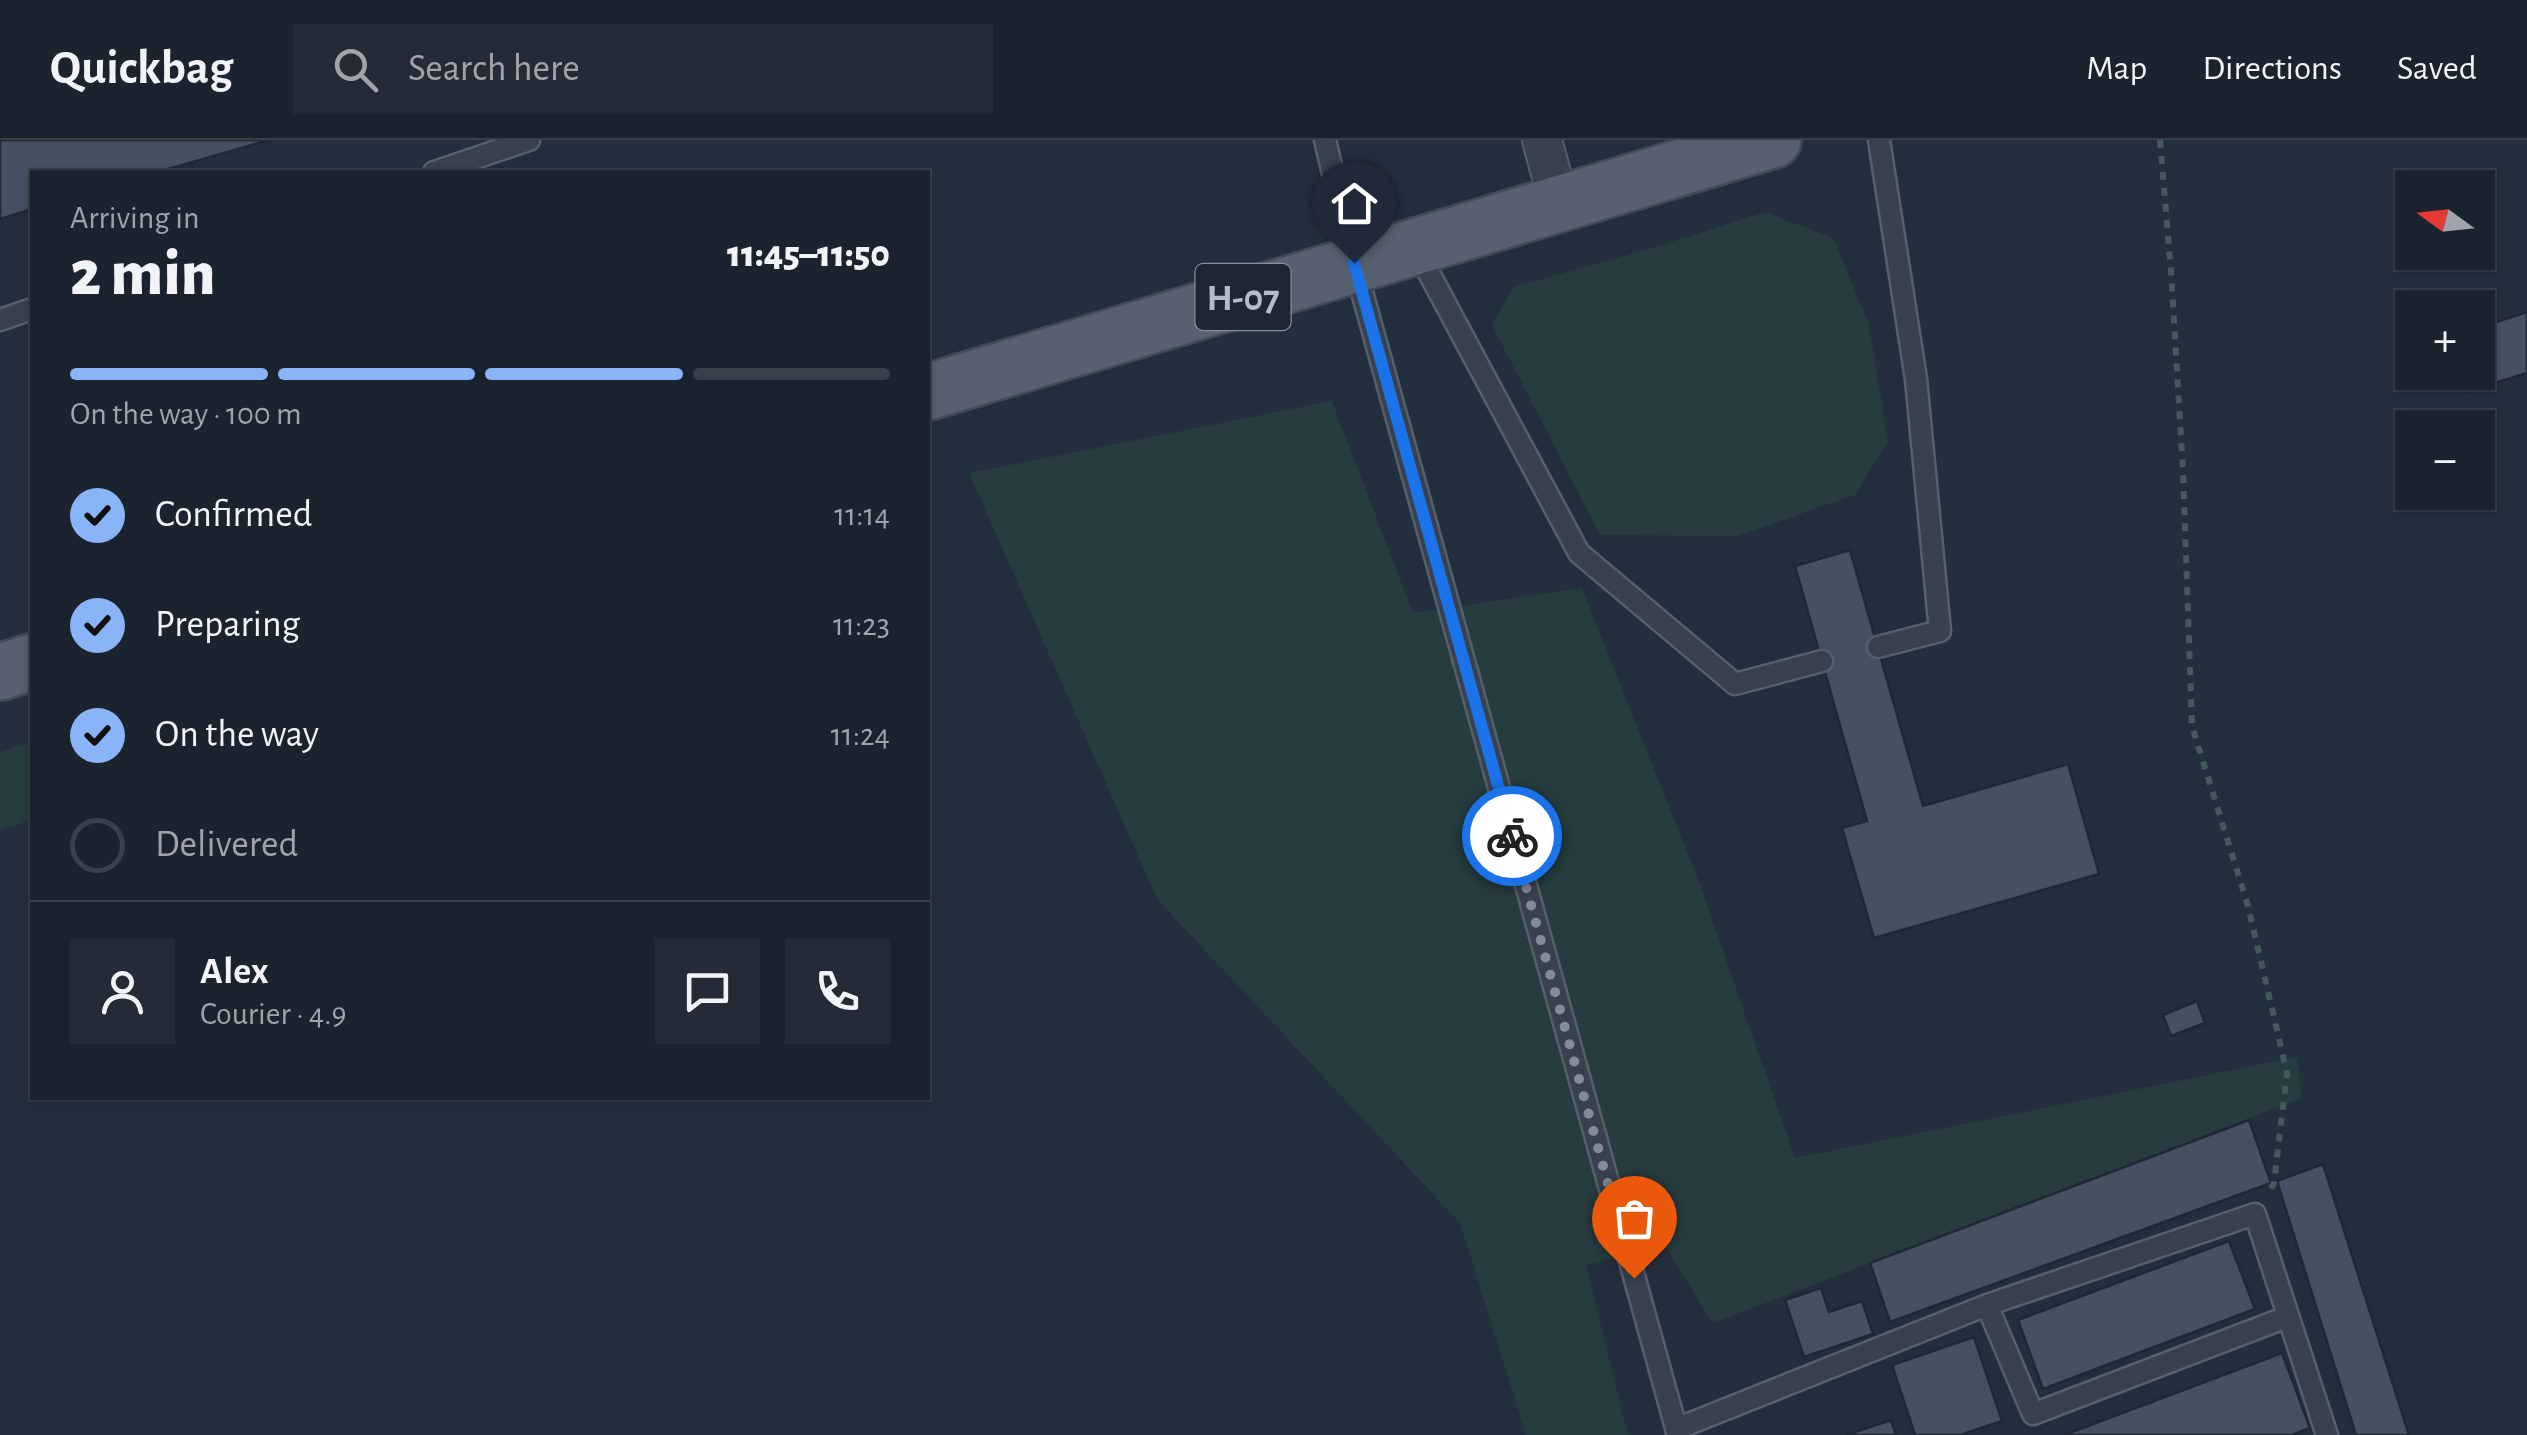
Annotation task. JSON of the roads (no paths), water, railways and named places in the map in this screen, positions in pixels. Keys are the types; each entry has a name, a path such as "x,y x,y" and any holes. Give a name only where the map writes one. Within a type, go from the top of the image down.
{"main road":[{"name":"Н-07","path":"930,391 1773,140"},
{"path":"0,672 30,663"}],"street":[{"path":"1542,140 1560,203"}],"lane":[{"path":"440,170 529,140"},
{"path":"1325,140 1354,263 1677,1432 1987,1304 2255,1214 2327,1435"},
{"path":"1878,140 1916,380 1940,631 1878,647"},
{"path":"1414,245 1579,553 1735,684 1822,662"},
{"path":"0,320 30,310"},
{"path":"1987,1304 2032,1414 2287,1316"}]}
